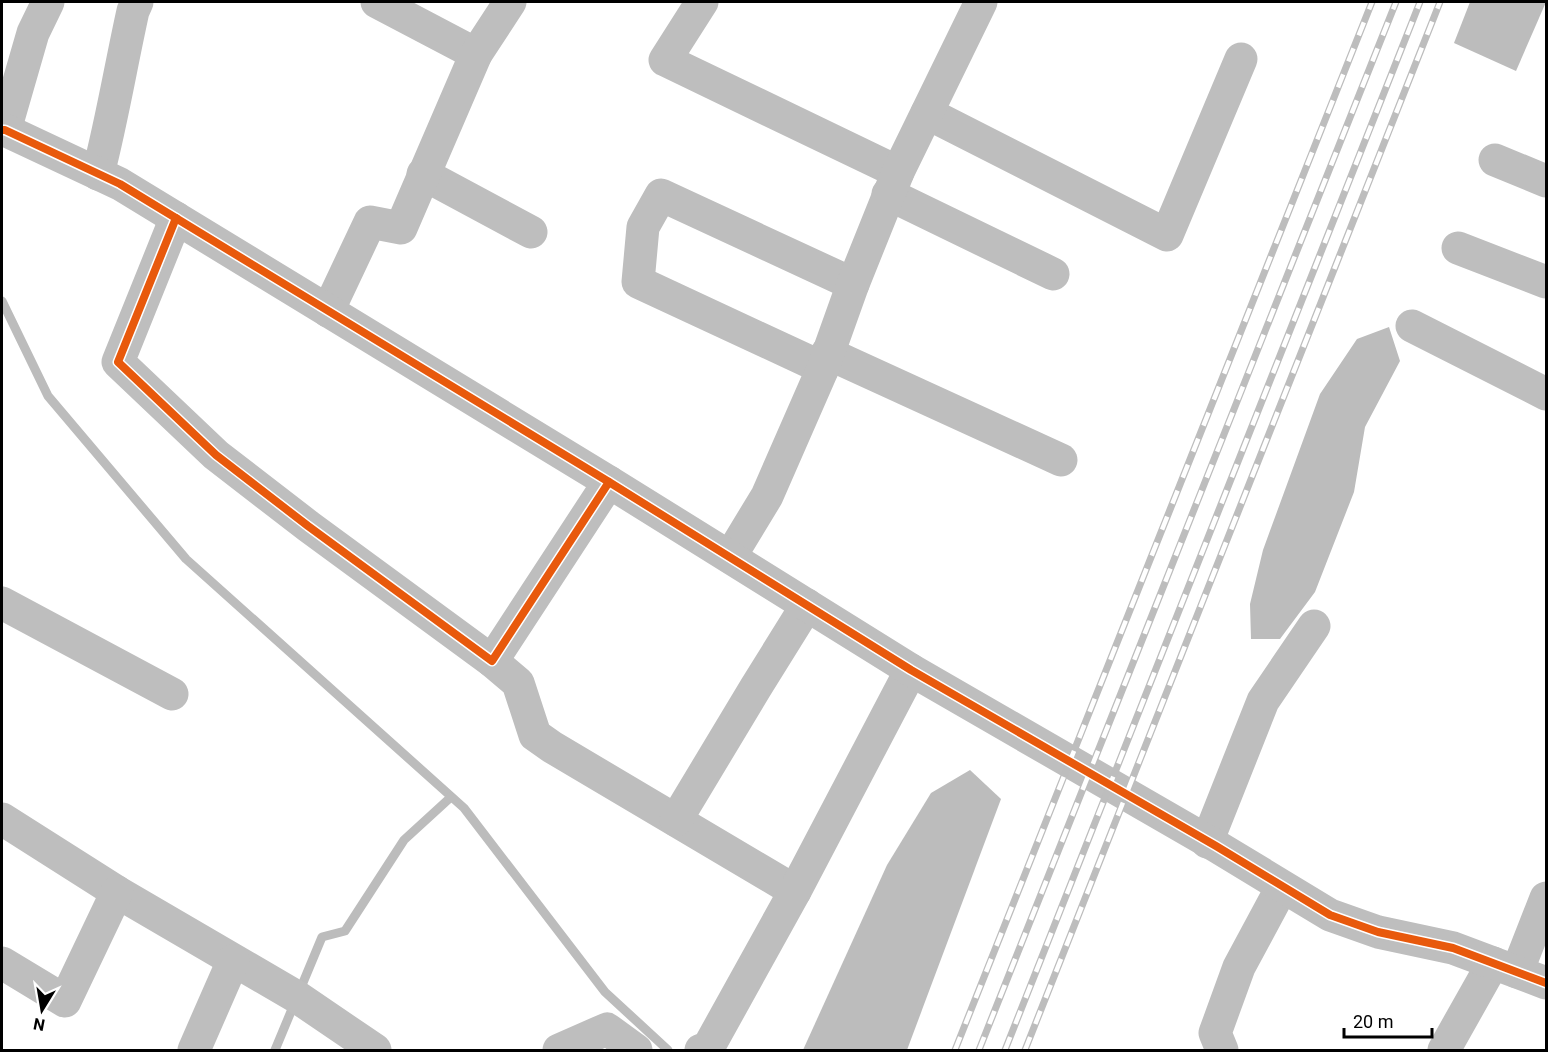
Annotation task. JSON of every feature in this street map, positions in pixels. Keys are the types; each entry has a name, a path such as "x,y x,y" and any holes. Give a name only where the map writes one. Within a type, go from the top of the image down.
{"street":[{"path":"48,2 33,33 3,130 120,184 609,482 911,670 1330,915 1378,932 1453,948 1546,983"},
{"path":"98,174 109,133 115,90 133,10 137,2"},
{"path":"376,2 476,54"},
{"path":"328,311 370,222 401,228 476,54 510,2"},
{"path":"702,2 665,60 893,183 1053,274"},
{"path":"730,557 767,496 825,360 893,183 981,2"},
{"path":"927,113 1167,235 1241,59"},
{"path":"1495,160 1546,181"},
{"path":"423,174 531,232"},
{"path":"853,284 662,195 643,227 638,282 1061,460"},
{"path":"176,218 118,362 216,455 308,526 492,661 518,684 536,735 552,747 795,891"},
{"path":"1458,248 1546,282"},
{"path":"1412,326 1546,394"},
{"path":"492,661 609,482"},
{"path":"2,603 172,694"},
{"path":"676,820 807,605"},
{"path":"1207,842 1263,701 1314,626"},
{"path":"701,1050 708,1048 795,891 911,670"},
{"path":"2,819 233,962 297,997 375,1050"},
{"path":"1222,1050 1215,1033 1219,1022 1239,968 1282,886"},
{"path":"2,963 65,1001 117,892"},
{"path":"1444,1050 1505,968 1546,898"},
{"path":"200,1048 233,962"},
{"path":"559,1050 607,1029 636,1050"}],"shaded area":[{"path":"1470,2 1546,2 1516,71 1454,43"},
{"path":"1389,327 1400,361 1365,427 1354,492 1315,592 1280,639 1251,639 1250,604 1263,550 1320,394 1357,339"},
{"path":"970,770 1001,799 907,1050 803,1050 887,865 931,793"}],"waterway":[{"path":"2,301 48,396 186,559 464,808 605,992 668,1050"},
{"path":"275,1050 322,937 345,931 404,840 451,797"}],"railway":[{"path":"955,1050 1372,2"},
{"path":"979,1050 1396,2"},
{"path":"1005,1050 1420,2"},
{"path":"1025,1050 1440,2"}],"cycle path":[{"path":"2,130 120,184 609,482 911,670 1216,846 1330,915 1378,932 1453,948 1546,983"},
{"path":"176,218 118,362 216,455 308,526 492,661 609,482"}]}
